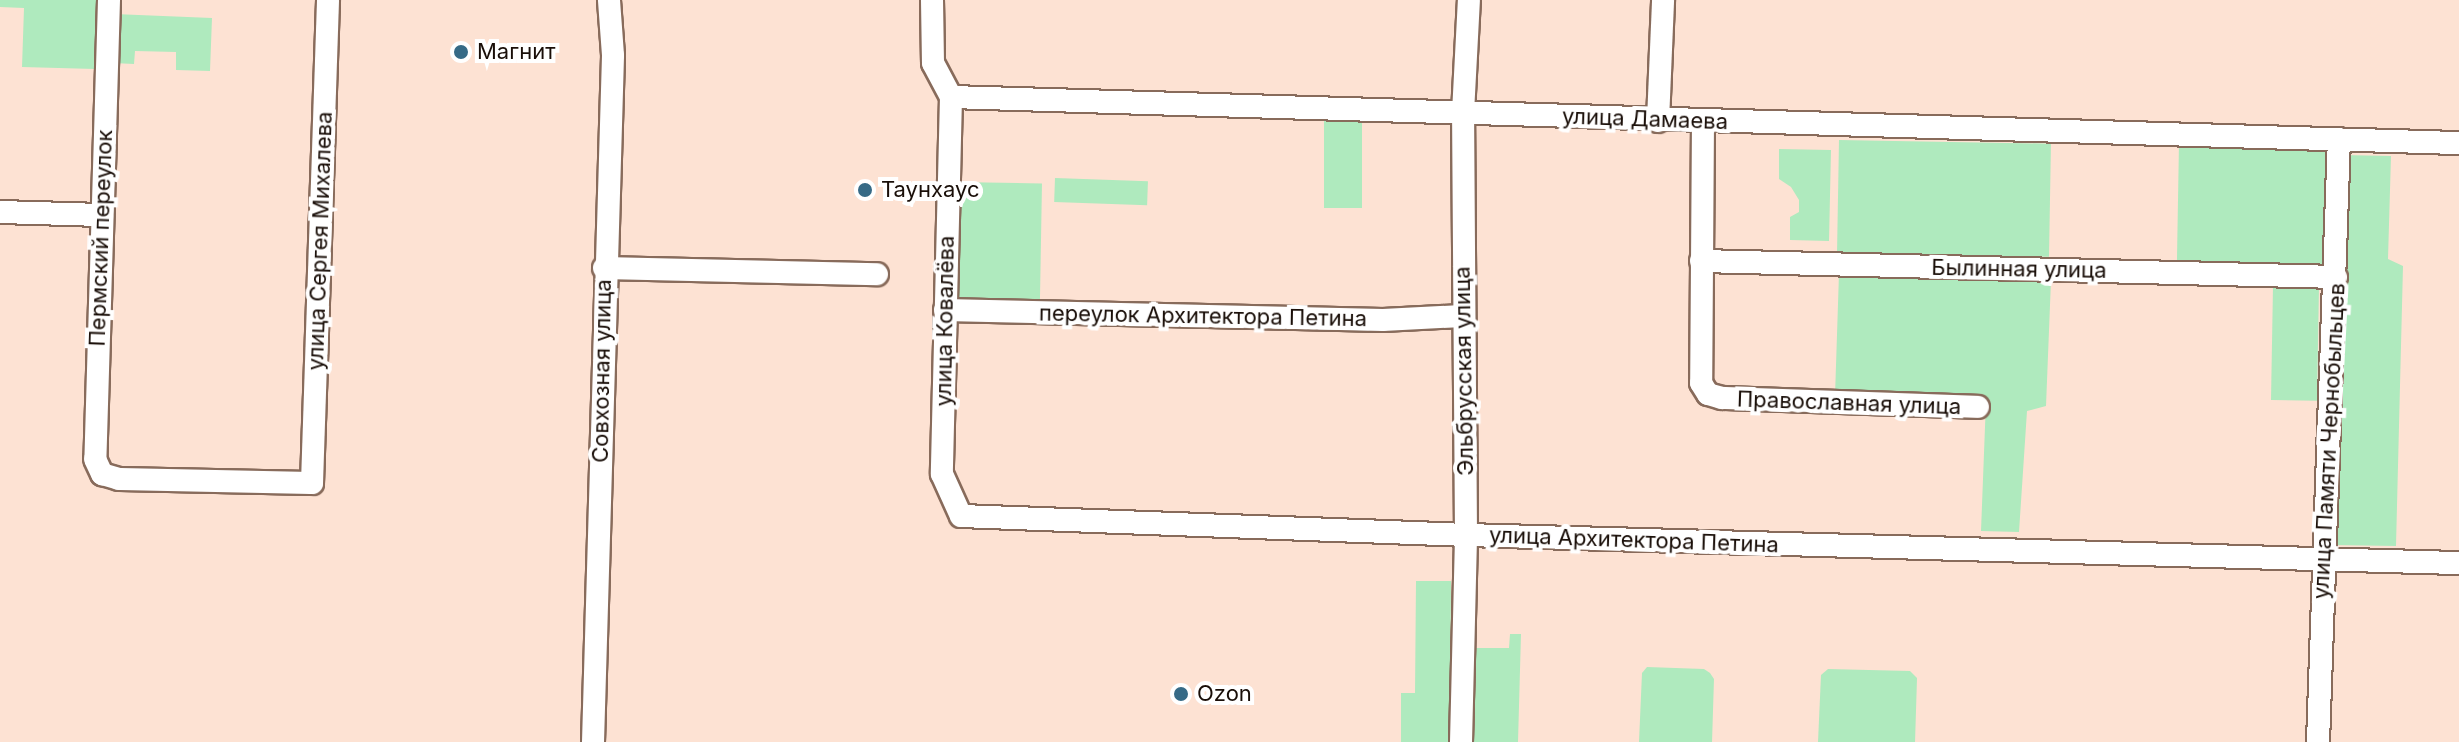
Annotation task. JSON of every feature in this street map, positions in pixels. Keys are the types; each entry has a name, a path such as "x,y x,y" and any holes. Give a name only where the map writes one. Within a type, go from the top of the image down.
{"street":[{"name":"Пермский переулок","path":"102,474 95,459 100,215 109,0"},
{"name":"улица Сергея Михалева","path":"102,474 119,479 312,483 328,0"},
{"name":"Совхозная улица","path":"593,742 604,268 613,55 609,0"},
{"name":"улица Ковалёва","path":"932,0 933,63 951,97 942,474 954,499"},
{"name":"Эльбрусская улица","path":"1461,742 1466,535 1462,316 1463,113 1469,0"},
{"path":"1658,121 1663,0"},
{"name":"улица Дамаева","path":"951,97 1658,121 2459,143"},
{"name":"Православная улица","path":"1703,121 1701,383 1708,394 1722,398 1978,407"},
{"name":"улица Памяти Чернобыльцев","path":"2318,742 2339,139"},
{"path":"0,212 100,215"},
{"name":"Былинная улица","path":"1701,261 2336,277"},
{"path":"604,268 877,274"},
{"name":"переулок Архитектора Петина","path":"945,310 1383,320 1462,316"},
{"name":"улица Архитектора Петина","path":"954,499 961,516 1466,535 2459,563"}],"green space":[{"path":"0,0 98,0 95,69 22,67 24,8 0,7"},
{"path":"114,14 212,18 210,71 176,70 176,52 135,51 134,64 113,63"},
{"path":"1324,119 1362,119 1362,208 1324,208"},
{"path":"1839,140 2051,144 2049,257 1837,253"},
{"path":"2179,143 2326,146 2324,266 2177,263"},
{"path":"1779,149 1831,150 1829,241 1790,240 1790,217 1799,212 1799,200 1791,187 1779,179"},
{"path":"2341,155 2391,156 2388,259 2403,266 2396,546 2331,545"},
{"path":"1055,178 1148,181 1147,205 1054,202"},
{"path":"955,182 1042,184 1040,304 953,302"},
{"path":"1839,273 2051,280 2046,406 2027,411 2019,532 1981,531 1986,401 1835,396"},
{"path":"2273,286 2319,287 2317,401 2271,400"},
{"path":"1416,581 1451,581 1450,742 1401,742 1401,693 1415,693"},
{"path":"1510,634 1521,634 1518,742 1471,742 1472,648 1509,648"},
{"path":"1647,667 1704,669 1710,673 1714,679 1712,742 1639,742 1642,673"},
{"path":"1828,669 1910,671 1917,678 1915,742 1818,742 1821,675"}],"place":[{"name":"Магнит","path":"461,52"},
{"name":"Таунхаус","path":"865,190"},
{"name":"Ozon","path":"1181,694"}]}
